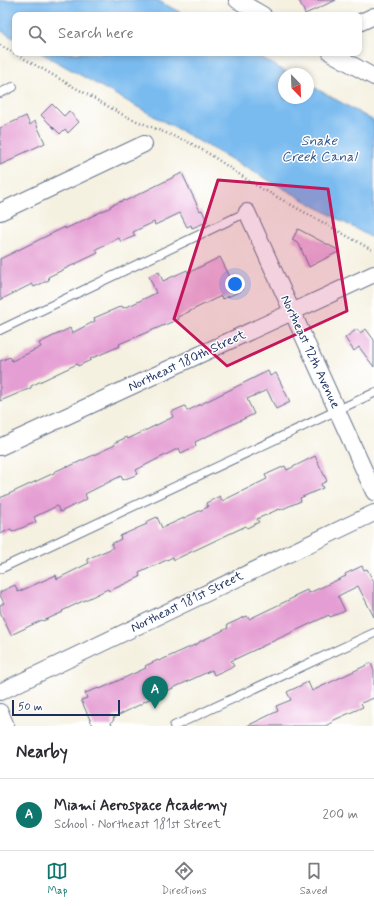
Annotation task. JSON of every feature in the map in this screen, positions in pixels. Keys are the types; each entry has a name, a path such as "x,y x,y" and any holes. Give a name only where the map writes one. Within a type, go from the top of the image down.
{"street":[{"path":"237,0 258,12"},
{"path":"362,22 374,16"},
{"path":"336,56 374,77"},
{"path":"0,212 144,144"},
{"name":"Northeast 12th Avenue","path":"247,212 374,492"},
{"name":"Northeast 180th Street","path":"0,447 374,274"},
{"name":"Northeast 181st Street","path":"0,692 374,513"},
{"path":"0,712 6,726"}],"lane":[{"path":"0,93 13,87"},
{"path":"0,330 247,212"},
{"path":"0,570 374,394"},
{"path":"174,726 374,633"}],"path":[{"path":"0,45 12,52"},
{"path":"19,56 125,116 190,143 252,182 374,251"}],"highlighted area":[{"path":"218,180 328,189 347,311 227,366 174,319"}],"water":[{"path":"0,0 157,0 179,12 12,12 12,37 0,30"},
{"name":"Snake Creek Canal","path":"46,56 258,56 279,68 278,68 278,104 314,104 314,87 374,121 374,239"}],"building":[{"path":"299,0 336,0 309,12 304,12"},
{"path":"52,104 64,116 69,111 79,122 68,133 65,129 60,134 41,115"},
{"path":"26,116 30,125 35,121 45,143 0,165 0,128"},
{"path":"182,173 200,211 202,210 207,222 192,228 191,225 187,227 180,213 155,225 154,222 133,232 135,236 121,242 119,238 96,249 98,253 48,277 49,280 34,287 32,284 0,300 0,259"},
{"path":"298,229 340,251 309,267 299,244 292,240"},
{"path":"220,257 230,277 235,275 243,290 223,299 221,296 178,317 179,319 119,344 120,346 90,359 91,360 78,366 77,364 31,386 31,388 0,401 0,361 10,357 12,361 41,347 39,343 70,328 72,333 95,321 94,318 122,306 123,308 131,305 156,293 149,276 159,272 163,281 187,270 188,273"},
{"path":"357,329 360,333 366,329 374,340 374,367 359,347 354,351 345,338"},
{"path":"268,371 270,376 276,373 290,402 276,409 267,390 247,399 254,414 195,442 196,446 181,453 179,448 136,470 138,474 123,480 121,476 85,494 87,499 60,512 57,506 34,517 36,522 12,532 11,529 0,534 0,498 115,445 114,443 127,437 128,439 173,417 171,412 185,406 187,411"},
{"path":"315,456 327,481 321,484 323,488 300,498 301,501 257,519 259,522 247,528 246,526 174,560 173,557 139,573 140,577 109,591 108,589 62,611 63,612 11,635 0,612 0,605 4,603 0,592 15,585 18,592 56,575 57,579 89,563 87,559 113,548 111,544 121,539 120,536 147,524 146,522 157,517 162,528 208,507 206,503 220,496 222,501 267,479 265,475 285,466 287,470"},
{"path":"362,566 364,570 367,569 374,582 374,617 358,586 338,596 345,611 330,617 329,615 231,661 234,666 214,675 212,670 143,702 113,718 114,720 111,722 112,726 93,726 81,700 87,698 85,693 99,688 100,689 146,668 145,666 199,643 228,628 227,625 247,616 249,619 307,590 309,593 346,576 345,574"},
{"path":"371,663 374,671 374,698 361,703 363,707 332,721 333,722 325,726 247,726 278,711 276,706 291,700 287,692 308,682 312,691"}],"place":[{"name":"Miami Aerospace Academy","path":"155,709"}]}
